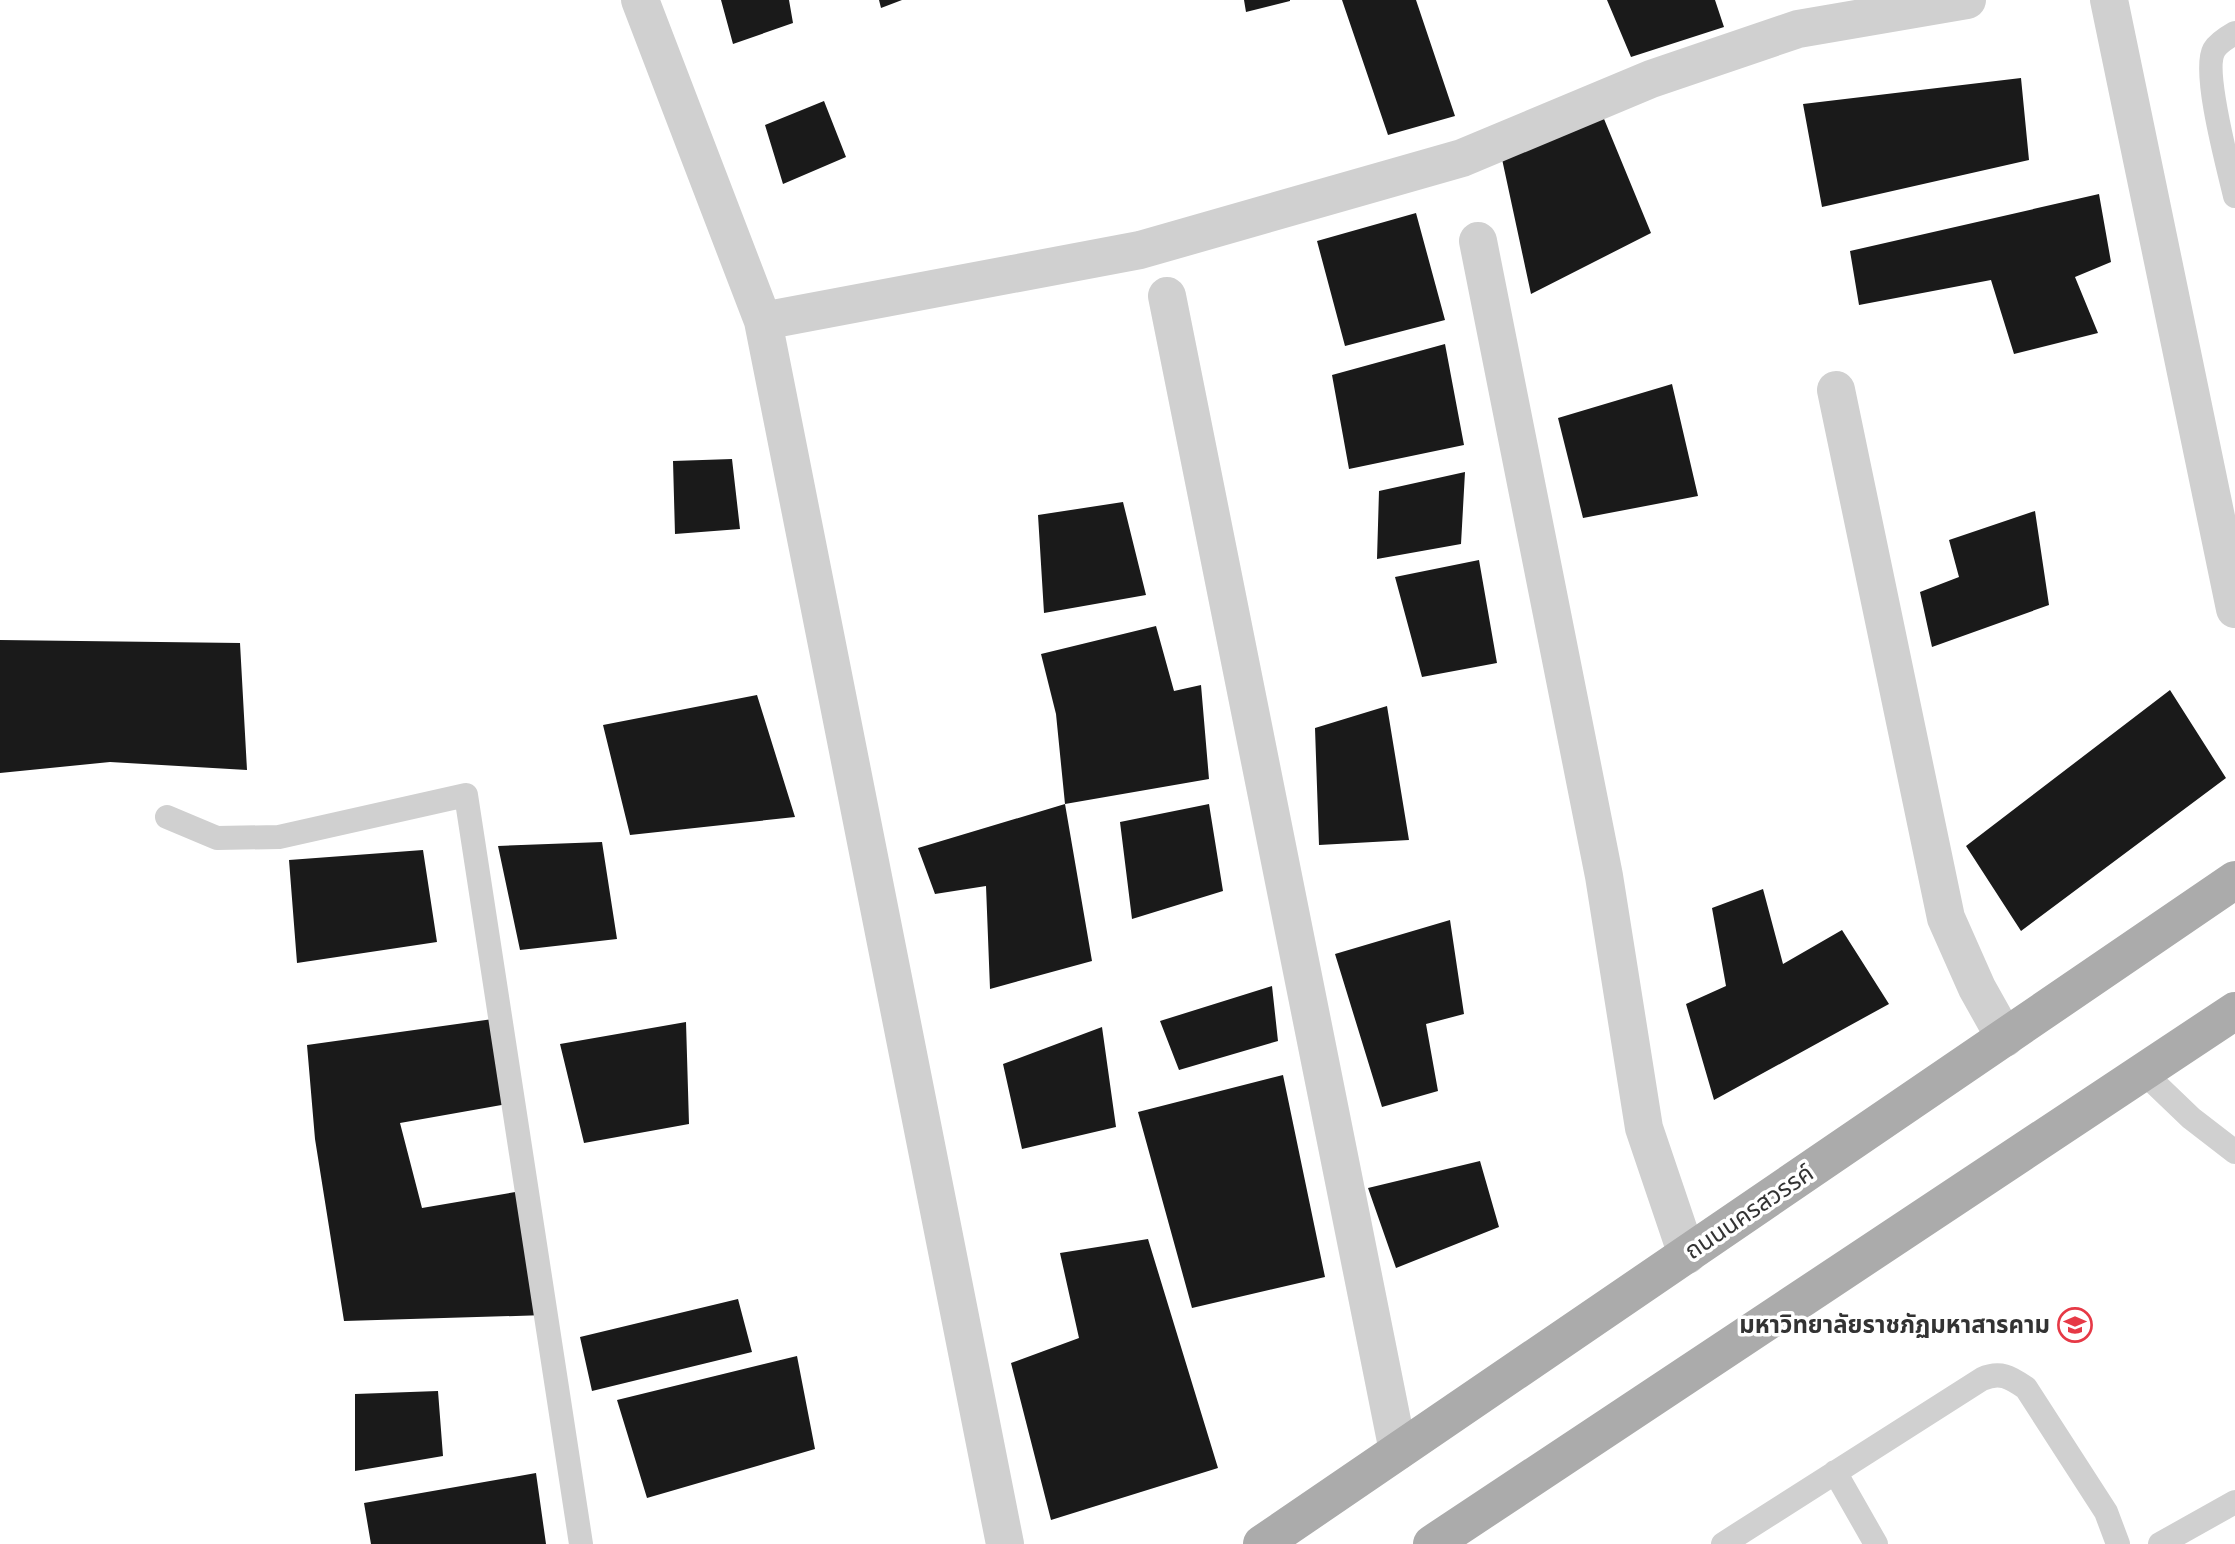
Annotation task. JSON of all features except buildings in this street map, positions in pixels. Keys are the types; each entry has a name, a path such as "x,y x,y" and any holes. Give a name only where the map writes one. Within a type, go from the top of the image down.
{"main road":[{"name":"ถนนนครสวรรค์","path":"1262,1544 2235,880"},
{"path":"1432,1544 2235,1011"}],"street":[{"path":"640,0 763,321 1006,1544"},
{"path":"763,321 1140,250 1462,158 1651,79 1798,29 1967,0"},
{"path":"2109,0 2230,568 2235,609"},
{"path":"1478,241 1604,876 1644,1128 1687,1255"},
{"path":"1167,296 1398,1451"},
{"path":"1836,390 1946,918 1977,988 2005,1038"}],"lane":[{"path":"2235,33 2214,50 2210,80 2235,197"},
{"path":"167,817 217,838 279,837 466,794 581,1544"},
{"path":"2143,1073 2191,1118 2235,1152"},
{"path":"1723,1544 1992,1374 2010,1377 2026,1388 2106,1512 2118,1544"},
{"path":"1835,1472 1876,1544"},
{"path":"2160,1544 2235,1502"}],"place":[{"name":"มหาวิทยาลัยราชภัฏมหาสารคาม","path":"2075,1325"}]}
